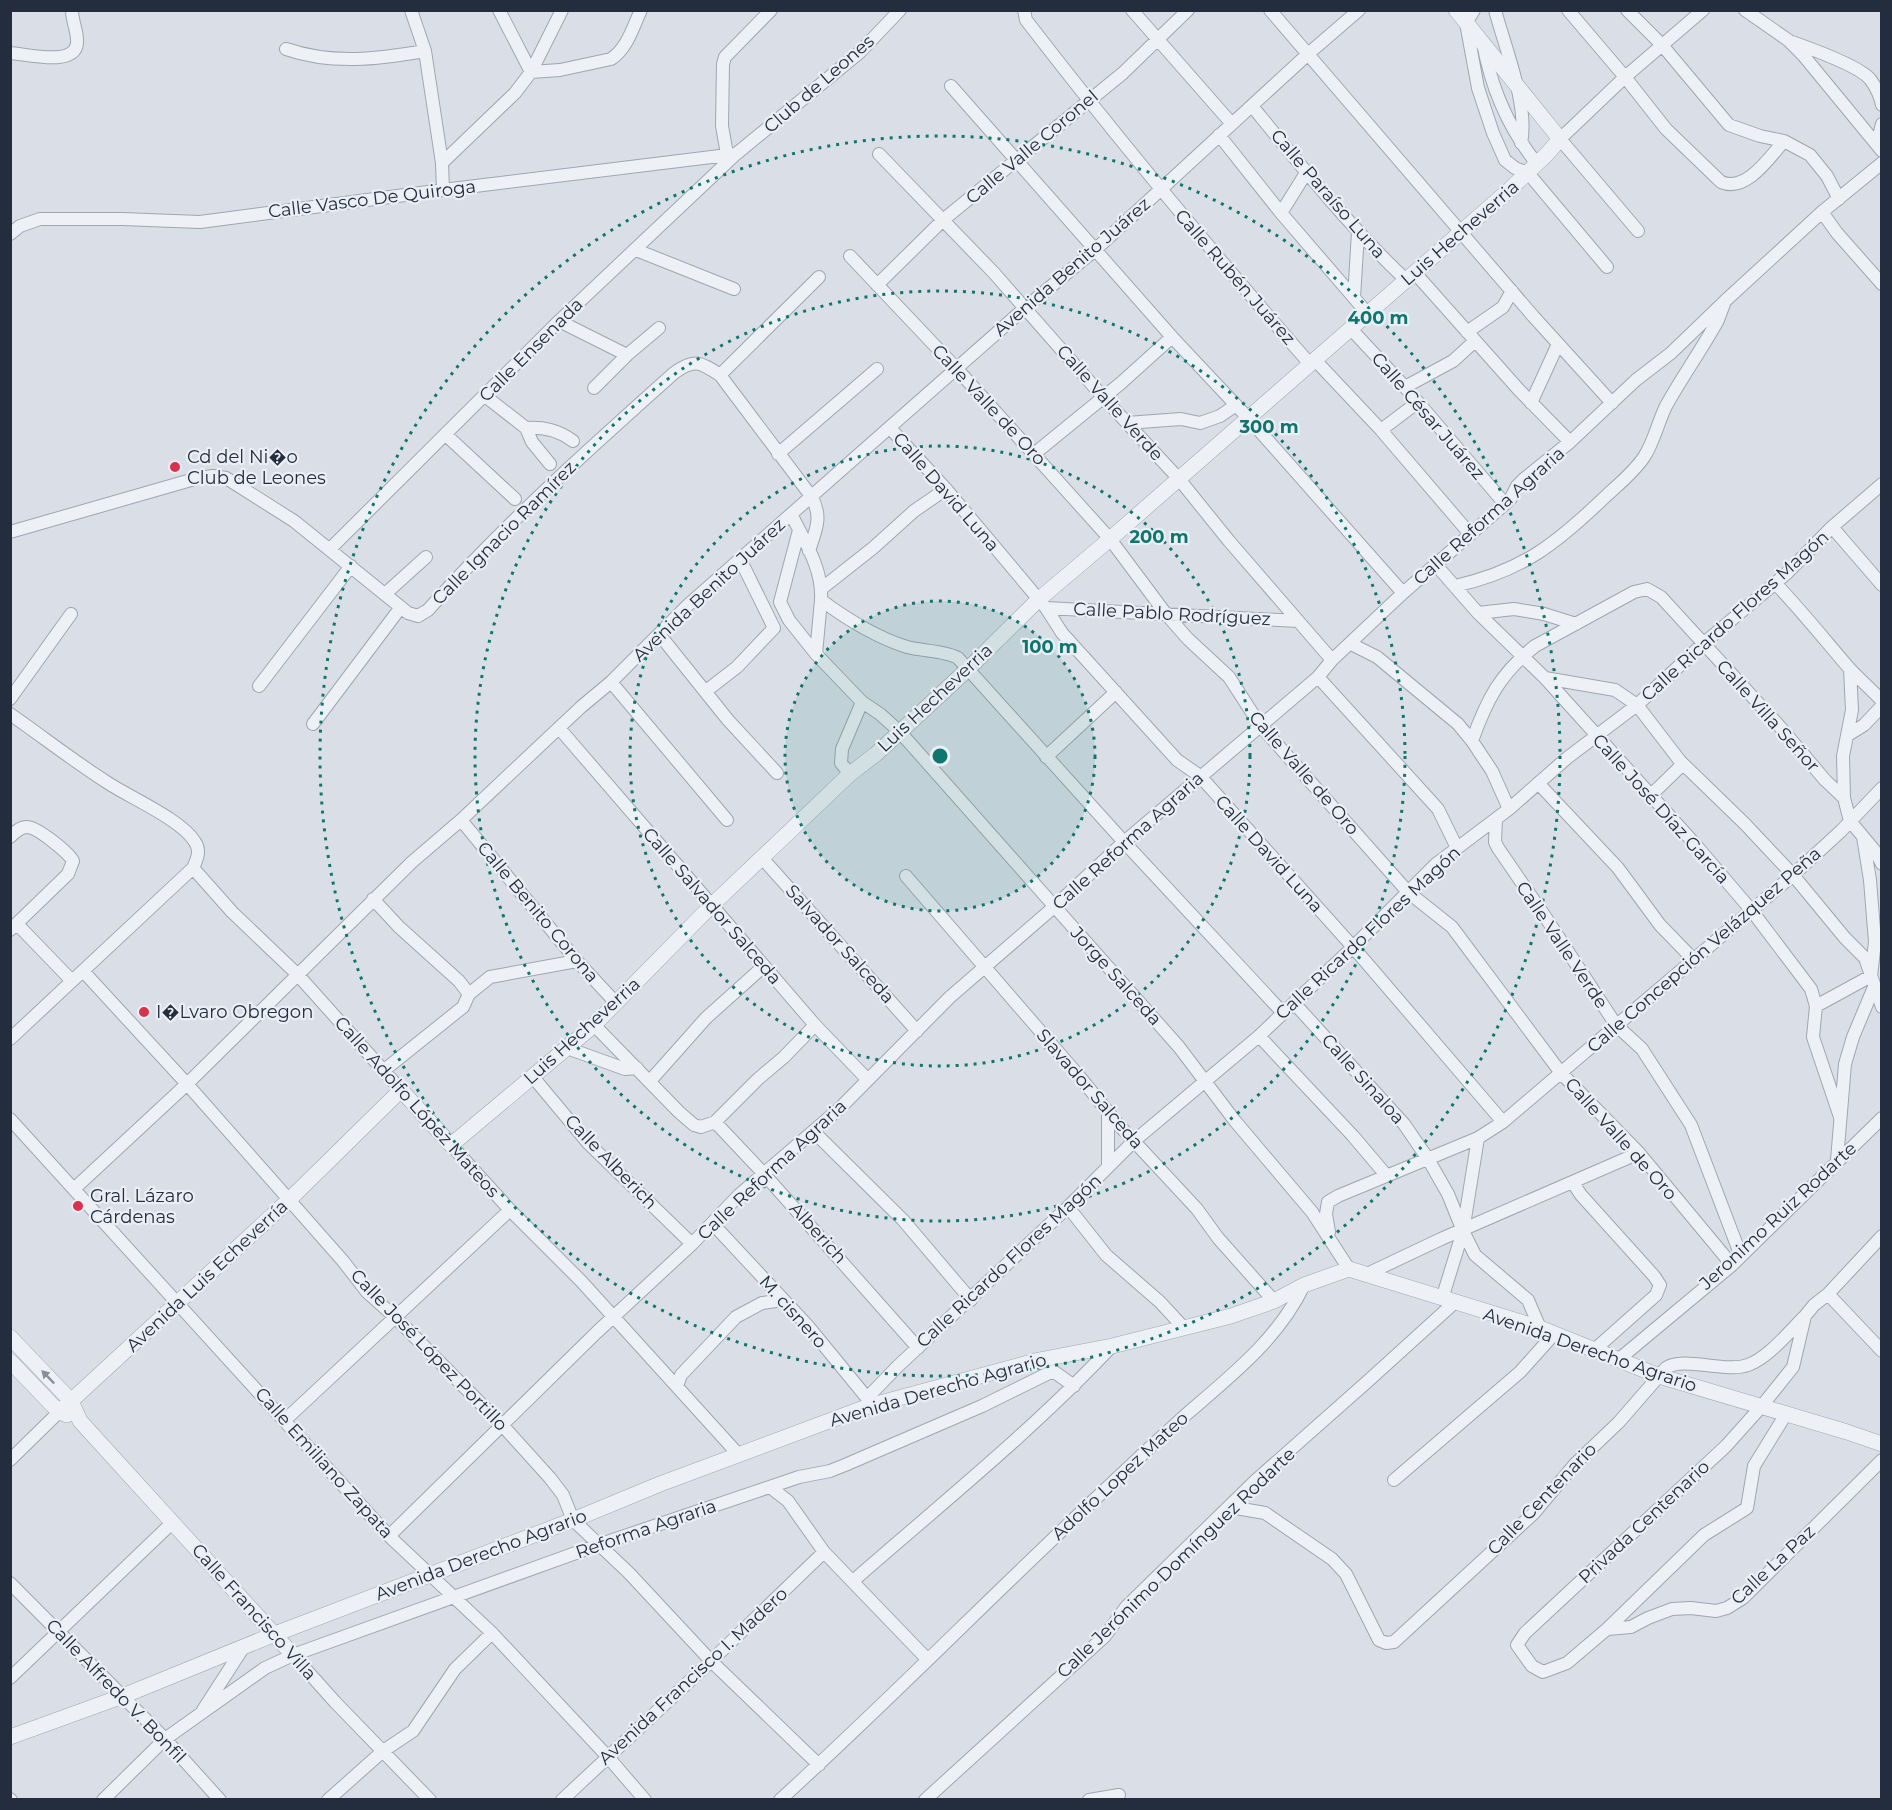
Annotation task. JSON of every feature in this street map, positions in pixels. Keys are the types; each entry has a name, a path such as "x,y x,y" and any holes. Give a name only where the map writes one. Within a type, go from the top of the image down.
{"street":[{"path":"10,53 60,58 69,56 76,49 78,40 72,10"},
{"path":"411,10 425,51 442,163 443,189"},
{"path":"499,10 531,72"},
{"path":"442,163 514,93 531,72 562,10"},
{"path":"531,72 560,70 611,59 624,48 641,10"},
{"path":"731,154 722,126 723,64 725,57 771,10"},
{"name":"Club de Leones","path":"731,154 860,52 900,10"},
{"path":"1132,10 1232,124"},
{"name":"Calle Valle Coronel","path":"877,285 943,220 1123,73 1188,10"},
{"path":"1270,10 1612,404"},
{"name":"Avenida Benito Juárez","path":"75,1188 187,1084 373,899 611,682 688,605 1025,308 1096,249 1359,10"},
{"path":"1456,10 1470,17 1483,43 1494,88 1533,168 1606,267"},
{"path":"1495,10 1516,83 1523,132 1521,144"},
{"path":"1568,10 1666,129 1721,182 1728,185 1738,184 1748,178 1784,141"},
{"path":"1627,10 1662,45 1729,125 1760,136 1784,141 1810,155 1827,176 1839,199"},
{"path":"1560,138 1625,77 1703,10"},
{"path":"1745,10 1788,40 1803,55 1879,148"},
{"name":"Calle Rubén Juárez","path":"1025,15 1088,101 1160,189 1313,362 1381,430 1470,534"},
{"path":"1470,17 1478,88 1493,133 1505,160 1515,168 1533,168"},
{"path":"1788,40 1825,54 1868,77 1880,94 1881,105"},
{"path":"1483,43 1638,231"},
{"path":"286,49 325,59 354,61 425,51"},
{"path":"951,86 1172,337 1249,419 1403,593"},
{"name":"Calle Paraíso Luna","path":"1252,106 1306,173 1358,232 1410,276 1471,336 1570,442"},
{"path":"1879,148 1881,124"},
{"path":"1219,135 1281,213 1368,314"},
{"name":"Luis Hecheverria","path":"451,1145 594,1025 712,905 850,774 1042,604 1110,539 1533,168 1560,138"},
{"name":"Calle Vasco De Quiroga","path":"10,234 20,226 40,219 200,222 443,189 731,154"},
{"name":"Calle Ensenada","path":"330,549 731,154"},
{"name":"Calle Valle Verde","path":"879,154 1025,308 1179,479 1229,541 1332,660"},
{"name":"Calle Reforma Agraria","path":"389,1536 597,1332 692,1244 712,1222 785,1155 814,1132 950,997 1054,907 1124,842 1318,677 1332,660 1403,593 1505,504 1524,478 1570,442 1636,380 1671,353 1822,212 1881,163"},
{"path":"1281,213 1306,173"},
{"path":"1822,212 1881,284"},
{"path":"1354,298 1358,232"},
{"path":"636,250 734,289"},
{"name":"Calle Valle de Oro","path":"850,256 957,369 1110,539 1166,614 1188,639 1229,677 1260,725 1408,892 1452,927 1561,1073 1639,1153 1736,1260"},
{"path":"809,550 818,518 818,508 720,375 819,277"},
{"path":"1405,387 1453,361 1471,336 1503,307 1512,291"},
{"path":"1455,586 1484,580 1536,555 1568,533 1634,470 1645,455 1666,406 1718,320 1725,301"},
{"path":"559,321 627,355"},
{"path":"594,388 627,355 659,328"},
{"name":"Calle César Juárez","path":"1351,328 1505,504"},
{"path":"1034,454 1172,337"},
{"path":"1532,403 1558,344"},
{"name":"Calle Ignacio Ramírez","path":"401,607 413,616 418,616 428,610 478,554 574,461 685,365 695,362 704,364 720,375"},
{"path":"778,454 877,369"},
{"path":"485,396 526,428 532,442 550,464"},
{"path":"1381,430 1418,402"},
{"path":"1127,423 1181,419 1200,423 1220,416 1236,405"},
{"path":"526,428 542,427 559,432 573,441"},
{"name":"Calle David Luna","path":"890,428 946,489 1042,604 1062,633 1178,760 1200,776 1353,947 1503,1122"},
{"path":"446,435 515,499"},
{"path":"10,532 198,478 213,476 226,478 294,522 401,607 313,724"},
{"name":"Calle Ricardo Flores Magón","path":"868,1402 918,1348 971,1300 1134,1141 1259,1036 1436,864 1509,809 1567,758 1637,705 1774,583 1832,527 1880,487"},
{"path":"821,594 914,511 946,489"},
{"path":"791,514 809,550 821,594 816,654"},
{"path":"1832,527 1881,585"},
{"path":"706,691 736,667 774,628 799,530"},
{"path":"385,594 426,557"},
{"path":"740,560 774,628"},
{"name":"Calle José Díaz García","path":"1436,565 1478,613 1545,678 1694,843 1752,911 1811,989 1816,1006"},
{"path":"259,686 351,566"},
{"path":"1774,583 1881,701"},
{"name":"Calle Villa Señor","path":"1576,624 1634,592 1647,589 1661,597 1825,780 1844,798"},
{"path":"821,594 839,614 874,634 908,647 932,653 951,654 958,658 1046,757 1283,1013"},
{"name":"Jorge Salceda","path":"780,602 789,620 816,654 862,702 900,732 1179,1047 1235,1121 1312,1212 1330,1236 1349,1269"},
{"name":"Calle Pablo Rodríguez","path":"1042,604 1298,621"},
{"path":"1478,613 1514,609 1544,614 1576,624"},
{"path":"10,699 71,614"},
{"path":"1472,741 1485,706 1507,670 1535,646 1576,624"},
{"path":"659,634 728,720 777,773"},
{"path":"1351,644 1377,657 1458,724 1492,771 1509,809"},
{"path":"1850,669 1852,710 1843,756 1844,798 1850,821 1875,851 1881,864"},
{"path":"1318,677 1438,809 1457,848"},
{"path":"1545,678 1615,690 1637,705 1657,734 1683,764 1745,824 1793,875 1845,938 1865,958 1881,1007"},
{"path":"611,682 727,820"},
{"path":"1046,757 1116,692"},
{"path":"850,774 841,763 842,749 862,702"},
{"path":"1848,735 1864,725 1881,706"},
{"path":"10,714 108,783 156,811 190,835 199,849 193,868 10,1039"},
{"name":"Calle Salvador Salceda","path":"559,728 764,966 868,1080"},
{"path":"1650,796 1683,764"},
{"path":"1538,783 1618,868 1660,925 1693,959"},
{"name":"Calle Concepción Velázquez Peña","path":"1330,1236 1326,1214 1328,1202 1386,1175 1478,1138 1503,1122 1793,875 1881,788"},
{"name":"Calle Valle Verde","path":"1496,819 1494,836 1498,848 1616,1025 1642,1049 1691,1125 1736,1260"},
{"name":"Calle Benito Corona","path":"461,820 577,961 616,1003"},
{"path":"10,837 22,828 32,828 66,851 73,861 68,874 14,927 72,981"},
{"path":"1837,1160 1845,1064 1872,982 1875,942 1870,880 1863,837"},
{"name":"Salvador Salceda","path":"762,858 917,1031"},
{"name":"Calle Adolfo López Mateos","path":"193,868 232,912 297,974 510,1210 615,1317 738,1454"},
{"name":"Slavador Salceda","path":"906,876 1134,1141 1197,1209 1218,1238 1274,1301"},
{"path":"373,899 399,927 459,981 469,994"},
{"path":"383,1071 463,1007 469,994 490,977 577,961"},
{"path":"650,1081 706,1018 764,966"},
{"name":"Calle José López Portillo","path":"83,971 187,1084 367,1292 395,1317 503,1426 563,1495 573,1520"},
{"path":"1840,1117 1813,1037 1816,1006 1872,982"},
{"name":"Calle Sinaloa","path":"1294,1002 1404,1124 1448,1194 1475,1255 1528,1300 1547,1331"},
{"path":"594,1025 679,1112 694,1125 701,1127 715,1122 758,1079 784,1057 815,1024"},
{"path":"1259,1036 1353,1136 1386,1175"},
{"path":"567,1048 625,1069 637,1068"},
{"name":"Calle Alberich","path":"533,1077 588,1143 692,1244"},
{"name":"Avenida Luis Echeverría","path":"10,1460 289,1200 401,1090"},
{"path":"1108,1111 1108,1167"},
{"name":"Jeronimo Ruiz Rodarte","path":"1618,1360 1736,1260 1881,1118"},
{"name":"Calle Emiliano Zapata","path":"10,1119 389,1536 492,1634 608,1757 645,1800"},
{"name":"Alberich","path":"715,1122 918,1348"},
{"path":"814,1132 903,1220 971,1300"},
{"path":"1448,1301 1463,1231 1478,1138"},
{"path":"1365,1275 1441,1239 1639,1153"},
{"path":"1573,1183 1660,1285 1656,1294 1593,1351"},
{"path":"1068,1207 1106,1255 1160,1302 1184,1328"},
{"path":"285,1420 510,1210"},
{"name":"M. cisnero","path":"712,1222 808,1326 868,1402"},
{"path":"1659,1376 1672,1364 1733,1368 1760,1360 1814,1305 1828,1294 1881,1236"},
{"name":"Avenida Derecho Agrario","path":"10,1737 123,1696 275,1634 573,1520 868,1402 1231,1316 1274,1301 1304,1286 1349,1269 1547,1331 1659,1376 1881,1444"},
{"name":"Adolfo Lopez Mateo","path":"927,1659 1115,1480 1243,1365 1289,1313 1304,1286"},
{"path":"1828,1294 1880,1348"},
{"path":"677,1386 681,1375 736,1317 762,1303 783,1300"},
{"name":"Calle Jerónimo Domínguez Rodarte","path":"925,1800 1105,1636 1126,1608 1255,1481 1368,1382 1448,1301"},
{"name":"Privada Centenario","path":"1607,1629 1567,1663 1543,1672 1532,1666 1516,1645 1525,1633 1726,1446 1761,1407 1792,1367 1805,1316"},
{"path":"1394,1480 1520,1372 1547,1331"},
{"name":"Calle Francisco Villa","path":"10,1337 71,1401 80,1421 335,1702 430,1800"},
{"path":"853,1581 1074,1386 1112,1346"},
{"path":"1039,1360 1074,1386"},
{"name":"Calle Francisco Villa","path":"10,1361 59,1412 80,1421"},
{"name":"Reforma Agraria","path":"199,1716 265,1668 293,1655 598,1545 770,1487 845,1465 982,1406 1053,1371"},
{"name":"Calle Centenario","path":"1230,1507 1265,1513 1332,1559 1347,1574 1379,1640 1386,1643 1394,1642 1534,1513 1575,1464 1619,1422 1659,1376"},
{"path":"1607,1629 1704,1535 1747,1508 1754,1466 1786,1414"},
{"name":"Calle La Paz","path":"1607,1629 1631,1627 1672,1609 1691,1608 1716,1611 1727,1608 1743,1598 1881,1460"},
{"path":"770,1487 788,1501 824,1552 927,1659 869,1718 780,1800"},
{"path":"573,1520 629,1574 711,1661 819,1765"},
{"path":"10,1678 173,1522"},
{"name":"Avenida Francisco I. Madero","path":"562,1800 824,1552"},
{"name":"Calle Alfredo V. Bonfil","path":"10,1583 165,1739 220,1800"},
{"path":"328,1800 383,1751 413,1731 455,1670 492,1634"},
{"path":"103,1800 165,1739 199,1716 243,1648"},
{"path":"1089,1800 1119,1795"}],"place":[{"name":"Cd del Ni�o Club de Leones","path":"175,467"},
{"name":"I�Lvaro Obregon","path":"144,1012"},
{"name":"Gral. Lázaro Cárdenas","path":"78,1206"}]}
